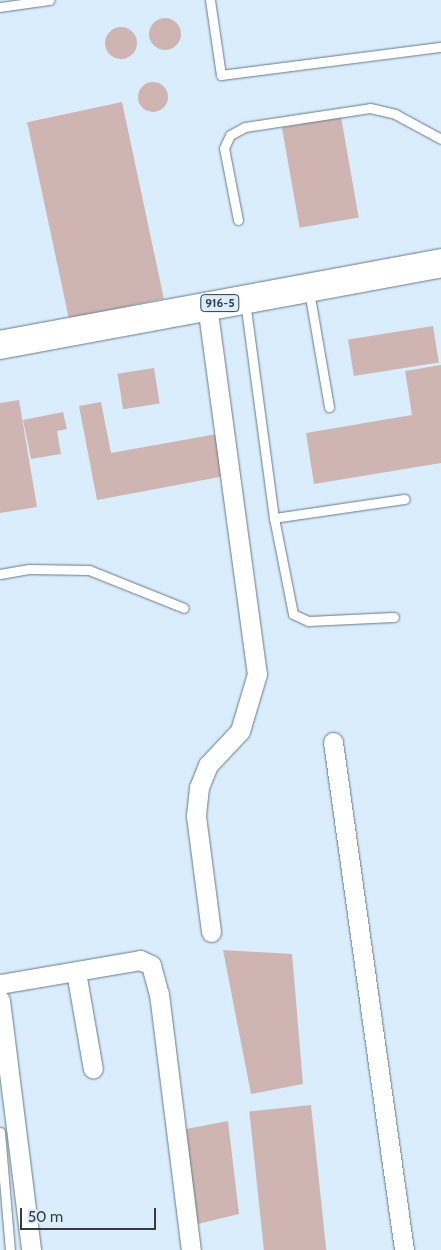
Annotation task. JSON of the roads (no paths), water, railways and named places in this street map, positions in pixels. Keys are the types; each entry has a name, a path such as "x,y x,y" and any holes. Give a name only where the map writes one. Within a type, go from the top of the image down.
{"main road":[{"name":"916-5","path":"0,346 244,298 441,263"}],"street":[{"path":"207,305 257,674 240,731 208,764 199,787 196,816 211,932"},
{"path":"332,742 404,1250"},
{"path":"0,984 140,960 151,965 155,974 191,1250"},
{"path":"76,972 94,1069"},
{"path":"0,1000 31,1250"}],"lane":[{"path":"0,7 50,0"},
{"path":"210,0 221,75 441,48"},
{"path":"238,220 224,148 230,134 245,127 370,108 394,114 441,139"},
{"path":"308,287 329,407"},
{"path":"244,298 274,518 293,614 308,621 394,617"},
{"path":"274,518 405,499"},
{"path":"0,574 29,569 89,570 184,608"},
{"path":"0,1132 6,1163 10,1250"}]}
